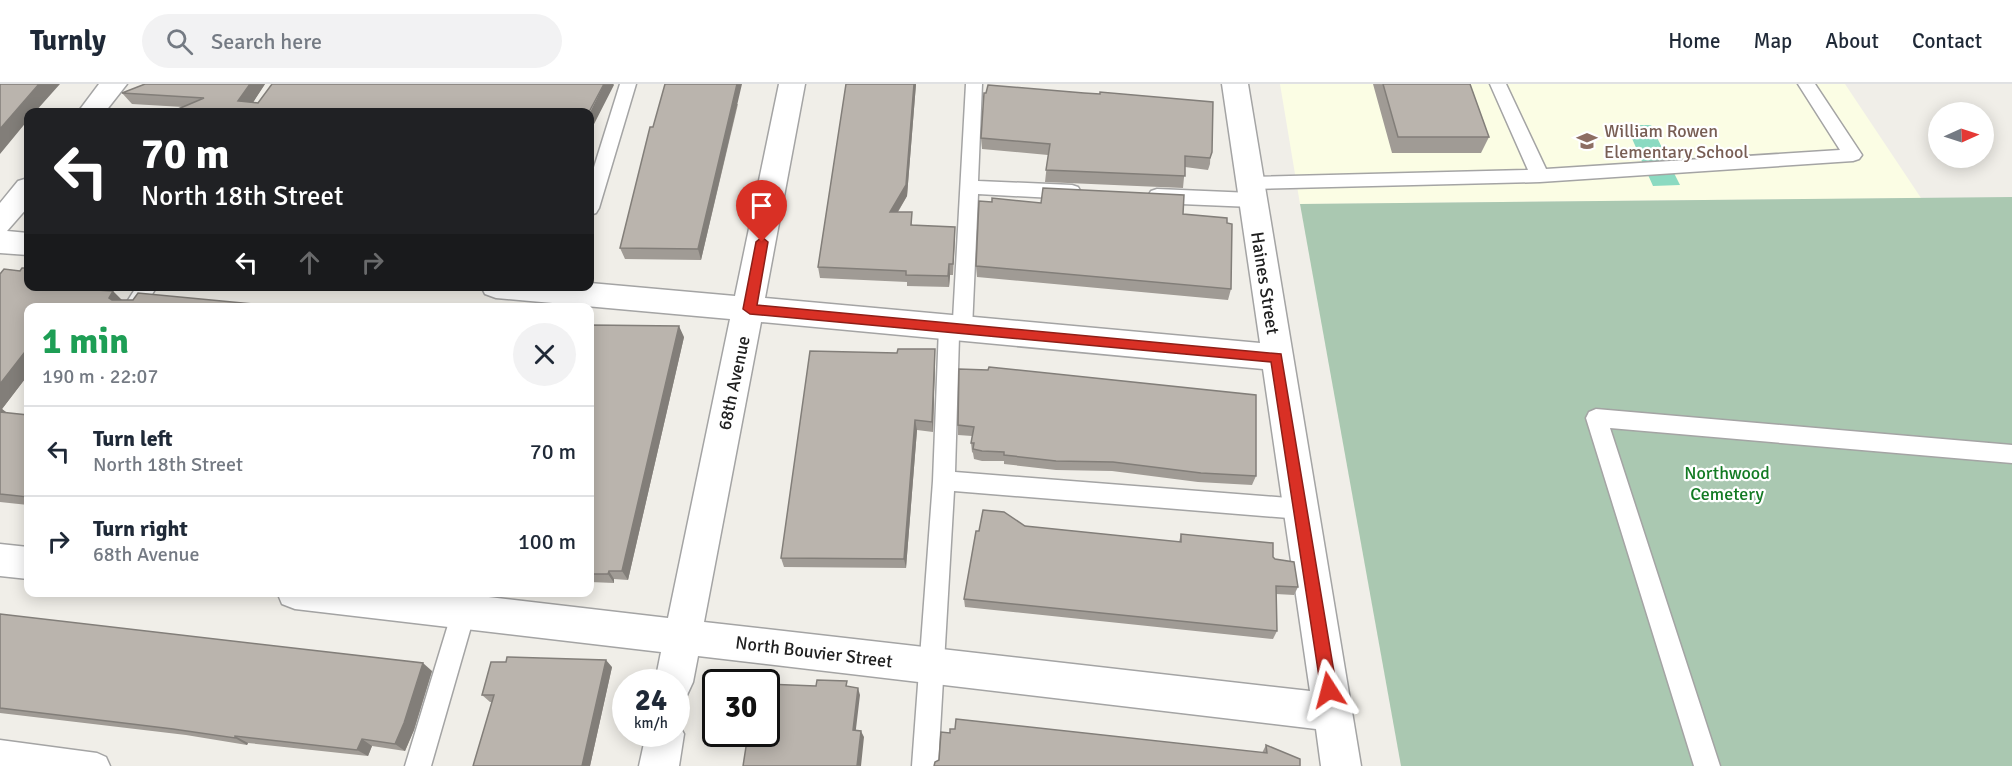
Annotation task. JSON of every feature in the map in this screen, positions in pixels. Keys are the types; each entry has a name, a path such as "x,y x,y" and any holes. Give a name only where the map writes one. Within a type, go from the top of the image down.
{"street":[{"path":"94,108 114,84"},
{"name":"68th Avenue","path":"677,669 750,309 792,84"},
{"name":"Haines Street","path":"1230,84 1251,191 1341,766"},
{"path":"0,223 24,193"},
{"path":"0,242 24,244"},
{"path":"529,291 562,296 750,309 1276,357"},
{"path":"0,560 24,563"},
{"name":"North Bouvier Street","path":"381,597 467,602 683,636 1333,712"},
{"path":"659,766 663,747"}],"lane":[{"path":"594,180 598,151 628,84"},
{"path":"925,766 944,481 969,187 974,84"},
{"path":"1498,84 1540,176"},
{"path":"1134,195 1540,176 1853,155 1806,84"},
{"path":"969,187 1087,193"},
{"path":"1707,766 1596,418 2012,454"},
{"path":"944,481 1301,509"},
{"path":"418,766 467,602"},
{"path":"0,753 97,766"}],"shaded area":[{"name":"William Rowen Elementary School","path":"1280,84 1845,84 1921,198 1300,204"}],"green space":[{"path":"1626,125 1651,125 1664,152 1638,152"},
{"path":"1640,157 1666,157 1680,185 1653,186"},
{"name":"Northwood Cemetery","path":"2012,197 2012,766 1401,766 1300,204"}],"building":[{"path":"0,84 39,84 0,129"},
{"path":"145,84 250,84 238,101 258,103 272,84 604,84 591,108 180,108 204,98 122,93"},
{"path":"665,84 737,84 698,249 620,248 650,127 653,127"},
{"path":"846,84 914,84 906,185 890,212 912,212 911,225 955,227 953,264 949,264 948,276 906,275 906,271 818,267"},
{"path":"1383,84 1470,84 1489,137 1398,137"},
{"path":"988,85 1213,102 1212,152 1210,158 1185,156 1185,176 1046,170 1050,144 981,138 984,93"},
{"path":"1043,188 1184,195 1183,214 1227,218 1227,223 1232,224 1231,289 976,266 979,201 992,202 992,198 1041,203"},
{"path":"24,268 24,291 113,291 109,298 112,300 133,300 138,293 244,303 24,303 24,353 0,384 0,274 4,269 20,271"},
{"path":"594,325 679,326 622,571 609,571 608,574 594,574"},
{"path":"898,349 935,349 932,422 915,420 904,559 781,558 810,351 897,353"},
{"path":"989,367 1256,395 1256,476 1201,473 1113,462 1056,461 973,449 974,443 971,443 974,427 958,425 959,369 988,370"},
{"path":"0,412 24,415 24,497 0,494"},
{"path":"983,510 1004,512 1025,526 1181,542 1181,534 1273,543 1275,559 1294,562 1298,587 1276,586 1277,631 964,599 976,531 979,531"},
{"path":"0,614 423,663 395,744 362,739 357,750 235,736 235,738 0,708"},
{"path":"507,657 606,660 582,766 473,766 494,695 482,695 491,662 506,662"},
{"path":"817,680 847,681 846,686 858,688 853,730 861,731 857,766 743,766 746,747 780,747 780,685 816,686"},
{"path":"956,719 1267,753 1266,745 1300,759 1300,766 934,766 939,760 941,732 950,733 950,729 955,729"}],"place":[{"name":"William Rowen Elementary School","path":"1587,141"}],"route":[{"path":"762,242 750,309 1276,357 1329,690"}]}
